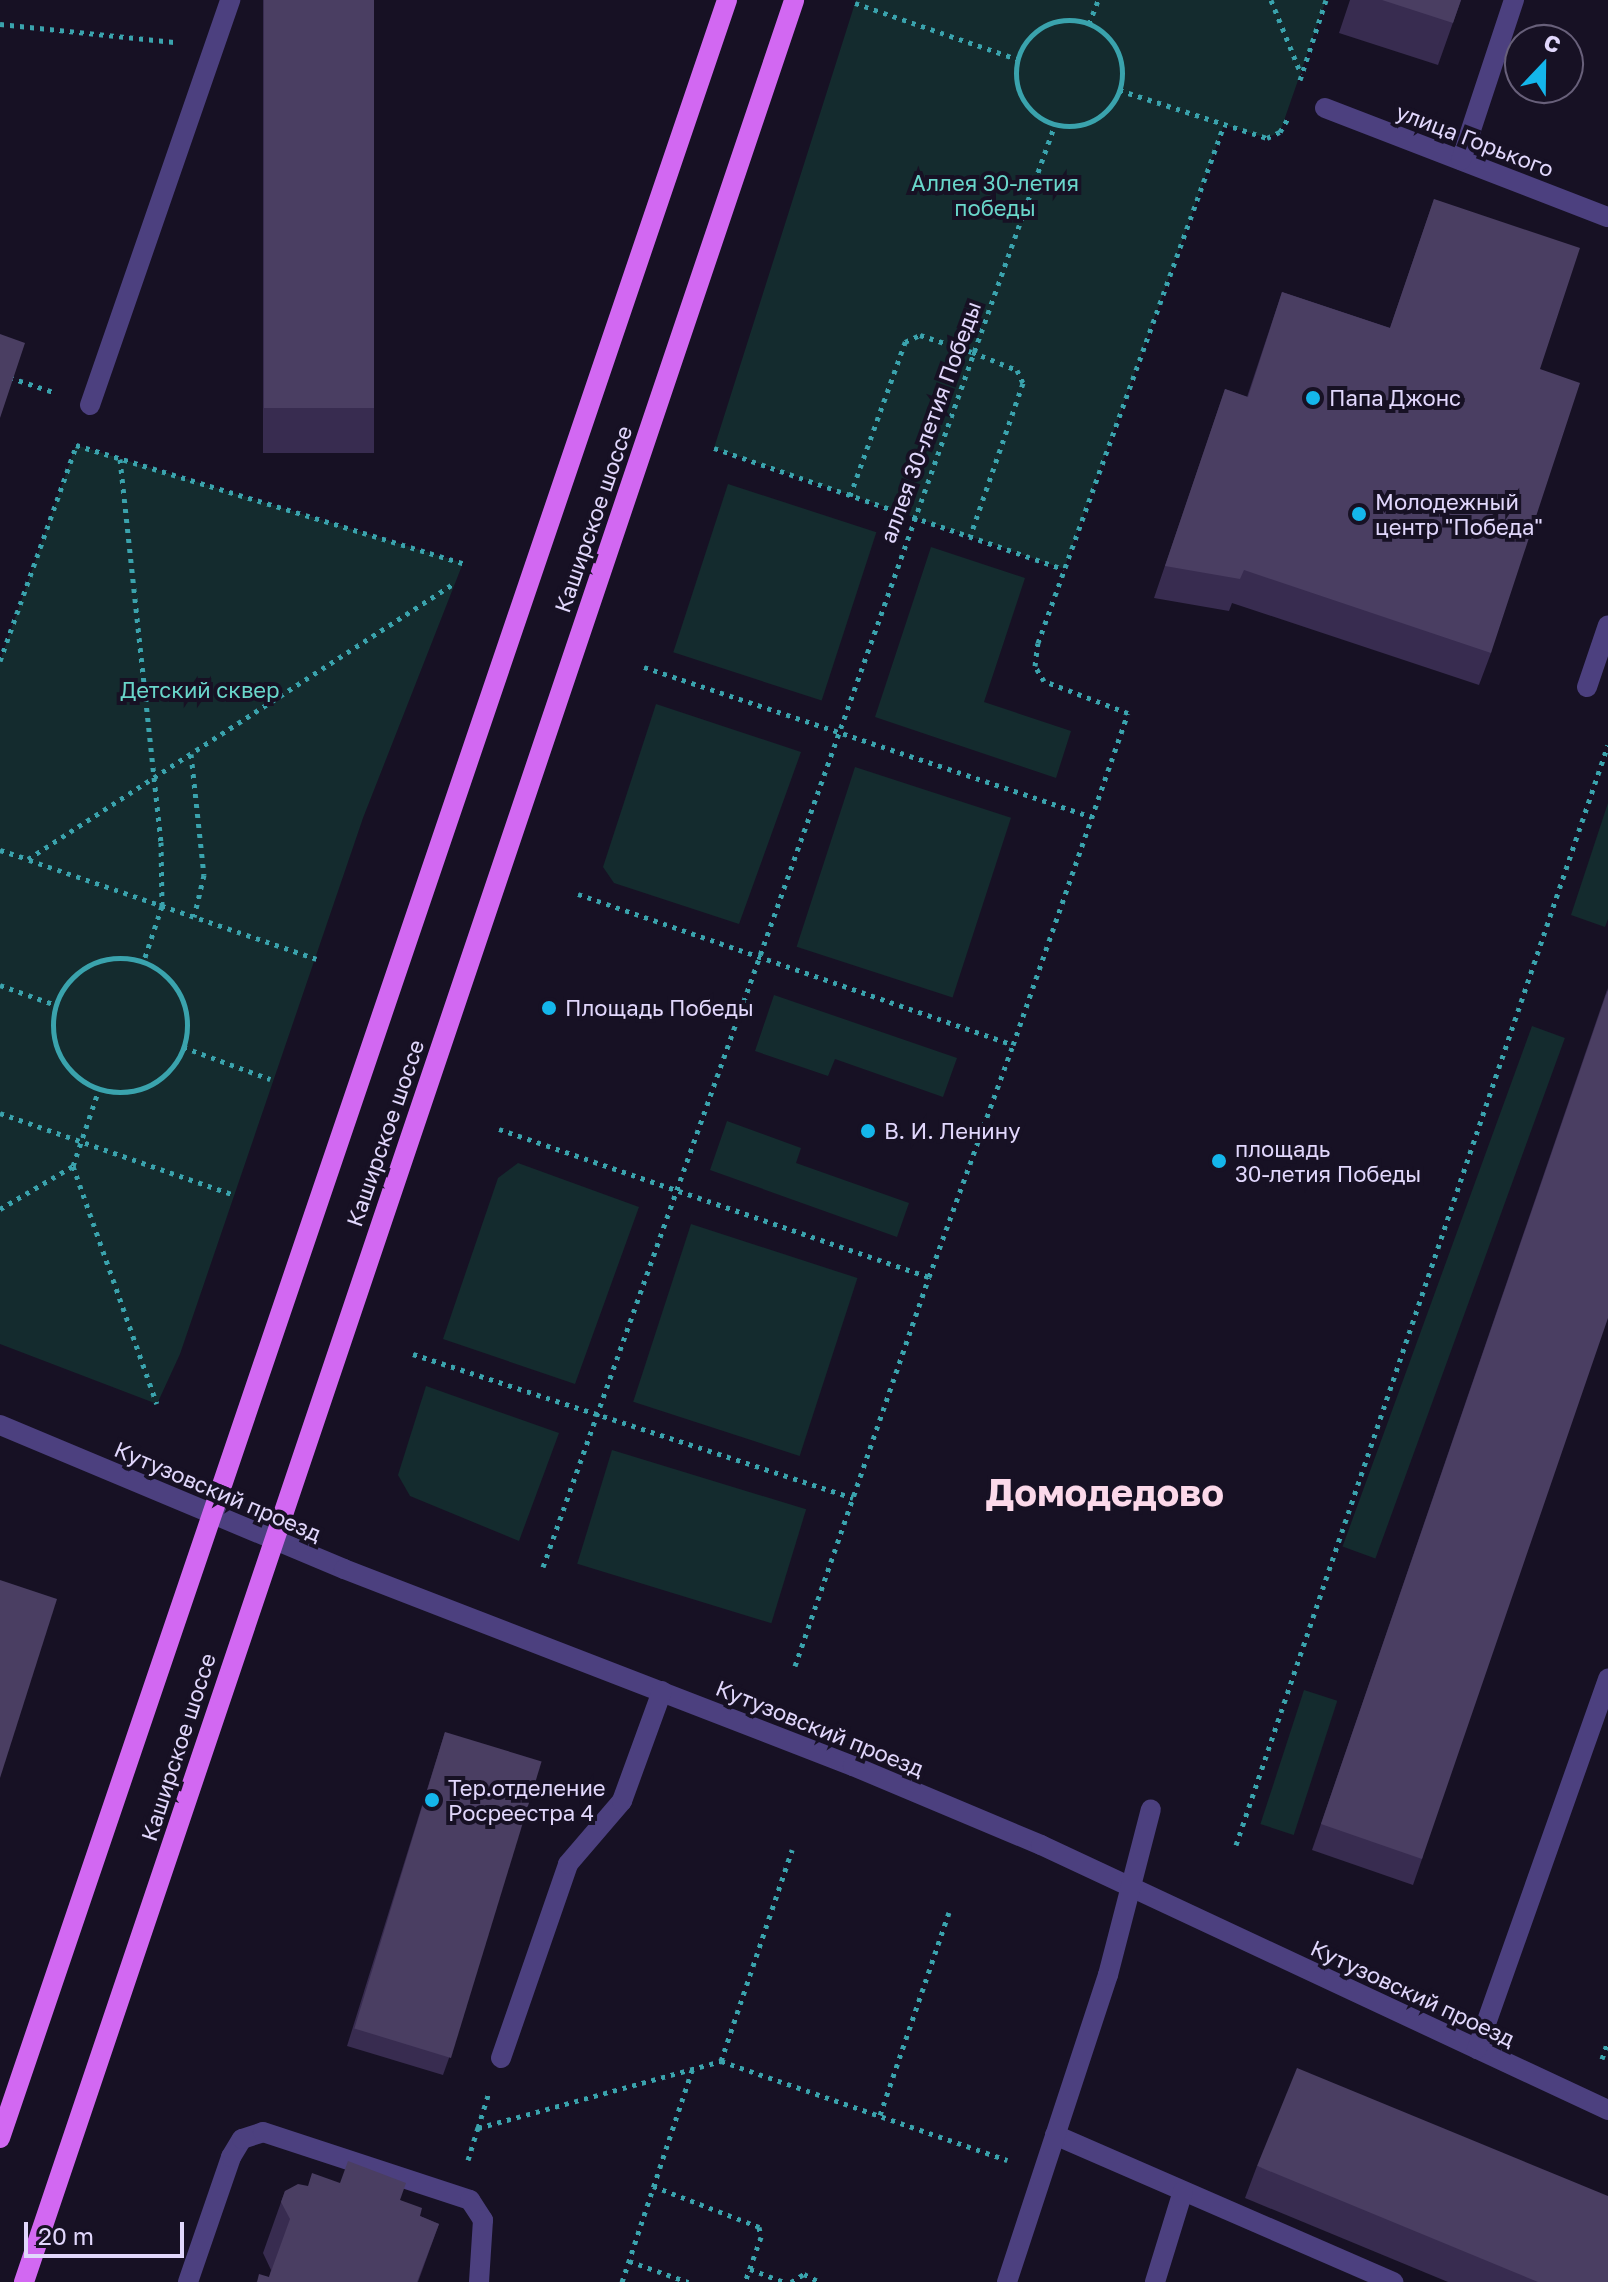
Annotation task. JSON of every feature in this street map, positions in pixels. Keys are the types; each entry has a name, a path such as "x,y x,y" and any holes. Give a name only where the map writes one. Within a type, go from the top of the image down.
{"main road":[{"name":"Каширское шоссе","path":"0,2138 727,0"},
{"name":"Каширское шоссе","path":"24,2282 794,0"}],"street":[{"path":"90,405 230,0"},
{"path":"1461,160 1514,0"},
{"name":"улица Горького","path":"1325,108 1608,217"},
{"path":"1587,687 1608,625"},
{"name":"Кутузовский проезд","path":"0,1425 272,1540 853,1766 1133,1886 1608,2110"},
{"path":"1477,2049 1608,1679"},
{"path":"501,2058 568,1864 622,1801 662,1691"},
{"path":"1007,2282 1133,1886 1151,1809"},
{"path":"188,2282 231,2157 251,2134 277,2136 470,2200 483,2220 479,2282"},
{"path":"1055,2135 1393,2282"},
{"path":"1155,2282 1183,2191"}],"path":[{"path":"1089,24 1098,0"},
{"path":"1271,0 1301,75"},
{"path":"1119,90 1224,125 1275,137 1295,97 1326,0"},
{"path":"855,3 1017,59"},
{"path":"1053,22 1089,24 1115,46 1121,61 1119,90 1095,120 1055,124 1030,110 1020,95 1017,59 1037,30 1053,22"},
{"path":"0,24 213,46"},
{"path":"1295,97 1325,108"},
{"name":"аллея 30-летия Победы","path":"543,1567 760,957 912,517 1055,124"},
{"path":"795,1666 1128,713 1057,688 1038,674 1038,643 1224,125"},
{"path":"850,496 905,342 920,335 972,352 1017,370 1023,383 970,537"},
{"path":"0,374 90,405 0,661"},
{"path":"76,445 463,563"},
{"path":"714,448 1064,569"},
{"path":"120,459 156,776 162,906 143,963"},
{"path":"28,859 453,584"},
{"path":"644,667 1092,817"},
{"path":"1236,1845 1608,745"},
{"path":"191,754 204,875 194,917"},
{"path":"0,850 316,959"},
{"path":"578,894 1013,1045"},
{"path":"104,960 143,963 168,978 181,996 187,1017 183,1047 166,1075 147,1087 126,1092 99,1089 68,1069 58,1050 53,1028 56,1005 83,968 104,960"},
{"path":"0,985 56,1005"},
{"path":"183,1047 270,1079"},
{"path":"99,1089 73,1166 157,1404"},
{"path":"0,1113 231,1194"},
{"path":"499,1129 929,1277"},
{"path":"0,1209 73,1166"},
{"path":"413,1354 853,1498"},
{"path":"721,2061 792,1850"},
{"path":"880,2116 949,1912"},
{"path":"1602,2059 1608,2041"},
{"path":"458,2194 478,2128 721,2061 1043,2172"},
{"path":"622,2282 692,2069"},
{"path":"653,2186 755,2224 761,2237 745,2282"},
{"path":"629,2261 688,2282"},
{"path":"750,2269 784,2282"},
{"path":"791,2282 804,2274 820,2282"}],"green space":[{"name":"Аллея 30-летия победы","path":"856,0 1326,0 1280,132 1267,138 1224,125 1064,569 714,448"},
{"name":"Детский сквер","path":"76,445 463,563 363,818 180,1354 157,1404 0,1344 0,661"},
{"path":"728,484 876,532 822,701 673,652"},
{"path":"931,547 1025,578 984,702 1071,731 1056,778 875,717"},
{"path":"656,704 801,752 739,924 614,883 603,867"},
{"path":"855,767 1011,818 953,997 797,947"},
{"path":"1608,803 1608,919 1605,927 1571,915"},
{"path":"774,995 957,1058 943,1097 835,1059 828,1076 755,1051"},
{"path":"1532,1026 1565,1038 1375,1559 1343,1547"},
{"path":"727,1121 801,1148 796,1163 909,1203 897,1237 710,1170"},
{"path":"518,1163 639,1207 575,1384 443,1339 498,1178"},
{"path":"691,1224 857,1278 800,1456 633,1402"},
{"path":"426,1386 559,1433 519,1541 410,1496 398,1475"},
{"path":"612,1450 806,1509 771,1623 577,1564"},
{"path":"1304,1690 1337,1701 1294,1835 1260,1824"}],"building":[{"path":"264,0 374,0 374,408 264,408"},
{"path":"1382,0 1461,0 1453,23"},
{"name":"Молодежный центр \"Победа\"","path":"1434,199 1580,248 1540,369 1580,383 1491,653 1244,570 1240,579 1165,566 1225,389 1248,397 1282,292 1390,328"},
{"path":"0,334 25,343 0,418"},
{"path":"1608,989 1608,1318 1422,1859 1321,1824"},
{"path":"0,1580 57,1599 0,1778"},
{"path":"445,1732 542,1762 451,2058 354,2028"},
{"path":"1297,2068 1608,2196 1608,2282 1538,2282 1257,2166"},
{"path":"348,2161 406,2183 400,2200 422,2208 420,2216 439,2224 417,2282 257,2282 259,2274 269,2277 290,2219 281,2202 285,2191 298,2184 308,2186 312,2173 340,2183"}],"place":[{"name":"Папа Джонс","path":"1313,398"},
{"name":"Молодежный центр \"Победа\"","path":"1359,514"},
{"name":"Площадь Победы","path":"549,1008"},
{"name":"В. И. Ленину","path":"868,1131"},
{"name":"площадь 30-летия Победы","path":"1219,1161"},
{"name":"Тер.отделение Росреестра 4","path":"432,1800"}],"district":[{"name":"Домодедово","path":"1105,1492"}]}
